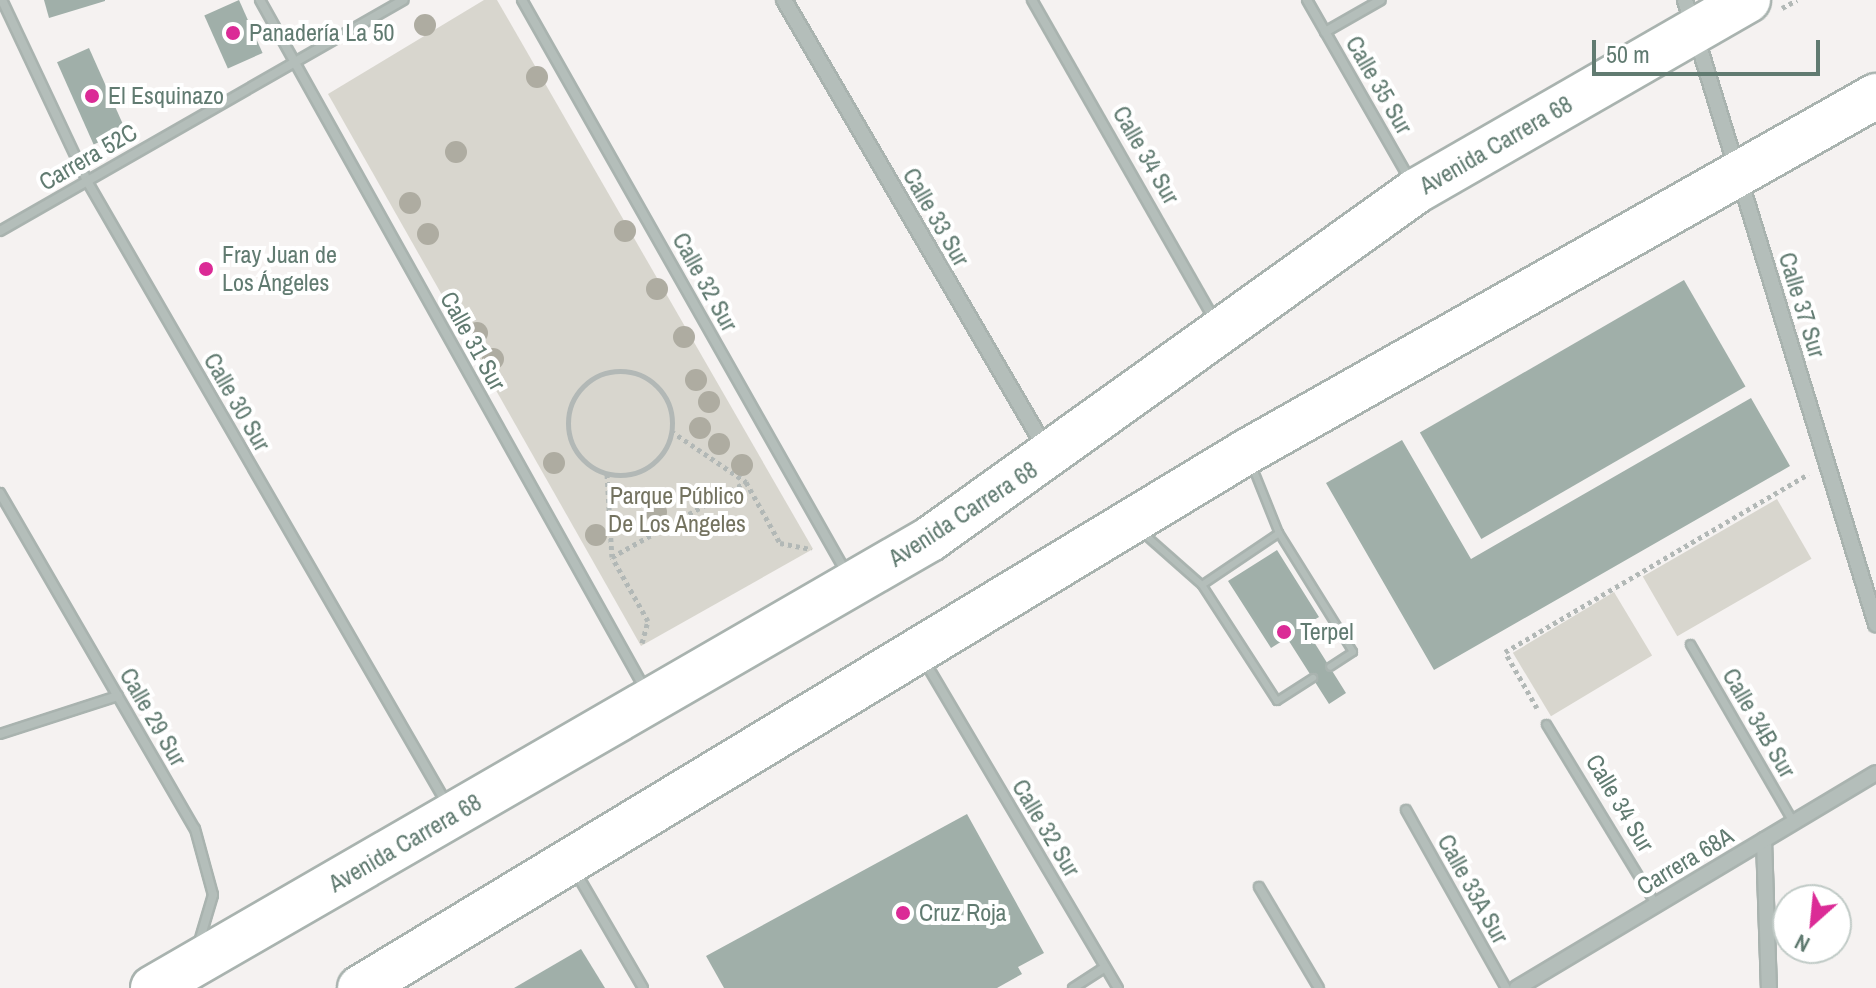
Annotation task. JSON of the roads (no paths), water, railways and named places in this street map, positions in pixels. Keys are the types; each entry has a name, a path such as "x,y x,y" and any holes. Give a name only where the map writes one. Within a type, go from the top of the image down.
{"main road":[{"name":"Avenida Carrera 68","path":"168,980 453,815 642,686 844,569 1050,457 1416,191 1690,15 1748,0"},
{"path":"360,988 567,857 1246,452 1876,96"}],"street":[{"name":"Calle 30 Sur","path":"2,0 87,181 453,815"},
{"name":"Calle 31 Sur","path":"260,0 642,686"},
{"name":"Carrera 52C","path":"0,231 404,0"},
{"name":"Calle 32 Sur","path":"522,0 844,569"},
{"name":"Calle 33 Sur","path":"784,0 1050,457"},
{"name":"Calle 34 Sur","path":"1032,0 1221,332"},
{"name":"Calle 35 Sur","path":"1307,0 1416,191"},
{"path":"1325,32 1381,0"},
{"name":"Calle 37 Sur","path":"1690,15 1876,624"},
{"name":"Calle 29 Sur","path":"0,493 118,696 209,863 212,909 168,980"},
{"name":"Calle 34B Sur","path":"1690,644 1793,822"},
{"name":"Calle 32 Sur","path":"916,647 1118,988"},
{"path":"0,734 118,696"},
{"name":"Calle 34 Sur","path":"1546,724 1656,905"},
{"name":"Carrera 68A","path":"1517,988 1876,773"},
{"name":"Calle 33A Sur","path":"1406,810 1506,988"},
{"path":"1764,840 1769,988"},
{"path":"567,857 643,988"},
{"path":"1259,887 1319,988"},
{"path":"1073,988 1105,967"}],"lane":[{"path":"1246,452 1279,533 1353,652 1330,667"},
{"path":"1129,522 1202,585 1277,701 1313,678"},
{"path":"1202,585 1279,533"}],"place":[{"name":"Panadería La 50","path":"233,33"},
{"name":"El Esquinazo","path":"92,96"},
{"name":"Fray Juan de Los Ángeles","path":"206,269"},
{"name":"Terpel","path":"1284,632"},
{"name":"Cruz Roja","path":"903,913"}],"park label":[{"name":"Parque Público De Los Angeles","path":"677,510"}]}
